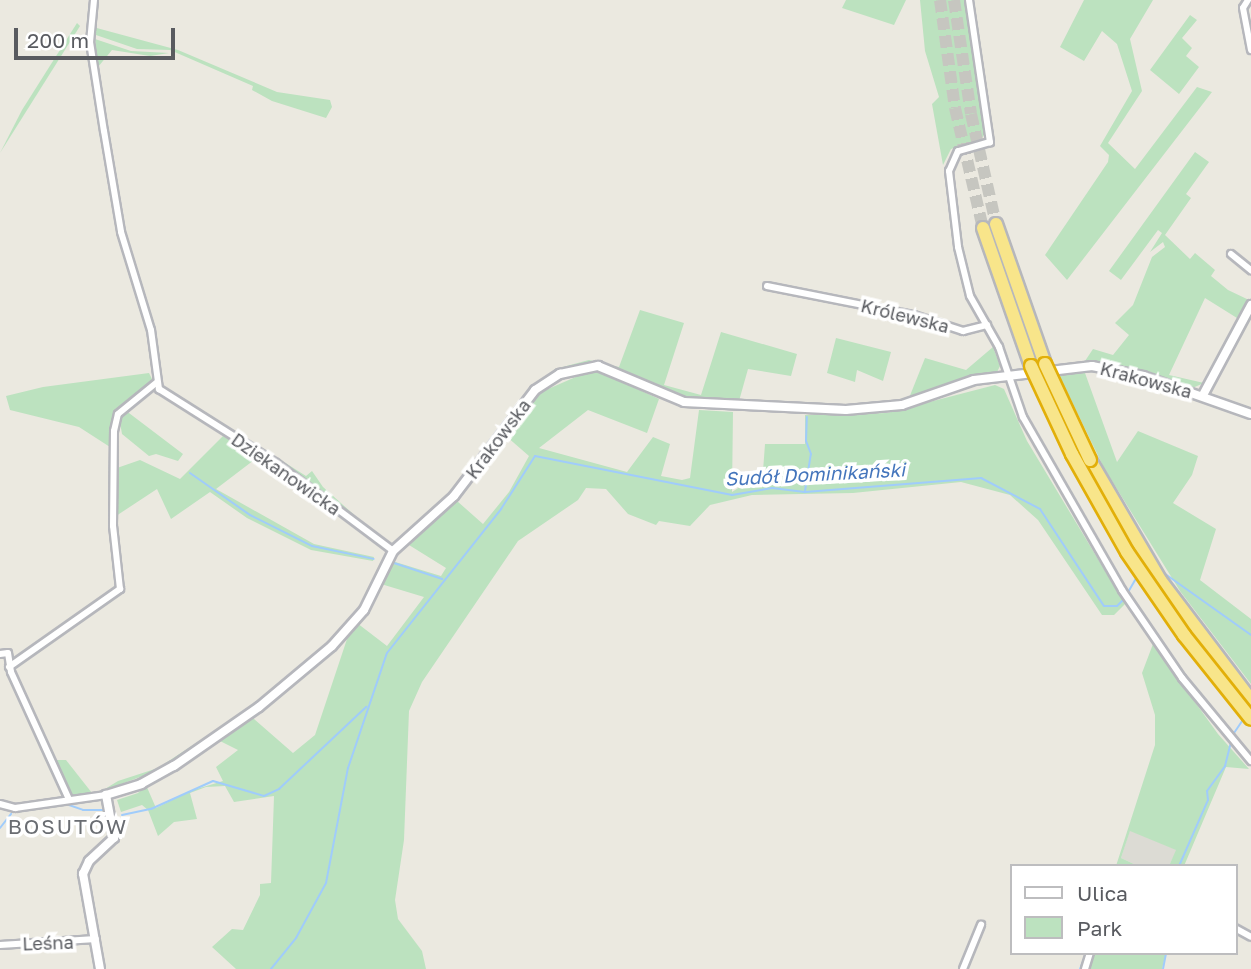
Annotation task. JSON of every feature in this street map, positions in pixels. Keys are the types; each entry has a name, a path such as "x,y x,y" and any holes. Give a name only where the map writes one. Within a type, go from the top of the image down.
{"highway":[{"path":"990,226 1072,454 1128,552 1184,635 1251,719"},
{"path":"1038,365 1136,541 1185,615 1251,700"}],"street":[{"path":"9,667 120,589 113,526 114,431 118,414 156,383 145,303 121,232 90,32 94,0"},
{"path":"969,0 990,142 958,151 950,163 949,180 963,274 1009,375 1023,417 1122,590 1181,678 1251,761"},
{"path":"1248,0 1243,8 1251,50"},
{"path":"1231,254 1251,270"},
{"name":"Królewska","path":"768,286 914,315 963,331 987,325"},
{"path":"1203,395 1251,305"},
{"name":"Krakowska","path":"106,795 141,784 174,766 300,674 364,610 393,551 454,496 535,390 576,368 603,367 659,394 695,403 830,411 902,405 960,384 1009,375 1108,368 1203,395 1251,414"},
{"name":"Dziekanowicka","path":"156,383 159,390 276,463 393,551"},
{"path":"4,653 69,799"},
{"path":"0,804 15,808 106,795 114,838 89,861 83,874 100,969"},
{"path":"963,969 981,925"},
{"name":"Leśna","path":"0,945 96,939"}],"shaded area":[{"path":"1130,830 1177,850 1170,864 1134,864 1121,858"}],"green space":[{"path":"846,0 906,0 894,25 842,8"},
{"path":"920,0 964,0 985,133 982,138 951,149 943,165 932,104 939,97 925,51"},
{"path":"1084,0 1153,0 1130,39 1142,91 1108,143 1135,169 1197,87 1212,92 1067,280 1045,255 1108,162 1109,155 1100,146 1132,91 1117,44 1102,31 1084,61 1060,47"},
{"path":"1190,15 1197,20 1182,38 1192,48 1186,56 1199,67 1179,94 1150,70"},
{"path":"77,23 80,26 0,153 22,110"},
{"path":"93,27 178,50 277,92 330,100 332,107 326,118 272,101 252,90 253,86 170,50 137,49 93,34"},
{"path":"95,39 131,51 169,53 150,56 112,50 98,67"},
{"path":"1195,152 1209,162 1186,194 1191,198 1165,235 1190,259 1195,253 1215,270 1211,276 1228,290 1249,300 1237,318 1205,298 1169,375 1204,383 1190,389 1136,371 1085,361 1093,349 1113,355 1129,335 1115,323 1133,305 1152,257 1165,247 1163,242 1150,252 1162,233 1158,230 1121,280 1109,271"},
{"path":"640,310 684,323 664,385 701,395 721,332 797,354 791,376 748,369 739,401 818,403 841,409 681,398 595,364 576,366 549,378 524,397 555,369 589,360 619,367"},
{"path":"836,338 891,352 883,381 857,370 855,382 827,373"},
{"path":"993,347 1000,366 997,372 957,381 902,403 851,408 909,398 925,358 966,370"},
{"path":"587,372 603,373 659,399 647,433 588,410 539,448 627,472 653,437 670,444 661,476 682,480 690,478 699,410 733,412 732,492 746,483 743,473 763,471 765,444 805,444 805,415 887,413 995,385 1004,389 1027,441 1125,604 1114,615 1102,615 1038,520 1010,495 961,482 853,493 752,495 710,505 690,526 659,521 656,525 628,514 606,489 586,488 578,500 518,541 422,682 409,711 404,840 395,900 398,919 422,951 426,969 236,969 212,947 232,929 243,930 260,895 260,884 271,883 274,796 234,802 225,786 206,787 190,793 197,819 174,822 158,836 148,810 142,805 121,812 117,800 138,793 146,785 156,808 190,791 223,781 216,767 238,750 220,741 253,718 293,753 315,735 348,636 357,623 387,646 424,597 381,584 388,566 392,561 441,576 446,568 409,545 457,501 483,524 509,492 529,456 507,437 484,465 539,393"},
{"path":"149,373 152,379 148,385 116,416 110,447 79,427 10,410 6,396 43,387"},
{"path":"1085,373 1117,462 1138,431 1198,456 1192,475 1173,503 1216,529 1200,580 1251,619 1251,684 1180,591 1104,468 1059,375"},
{"path":"161,384 306,476 312,471 323,487 371,530 160,387"},
{"path":"125,410 183,454 178,461 156,454 149,456 122,434 119,417"},
{"path":"223,436 258,457 216,489 314,544 374,557 373,561 311,550 247,518 210,492 171,519 157,489 116,516 117,468 140,460 180,479"},
{"path":"1153,644 1218,734 1249,769 1226,767 1185,864 1170,864 1176,850 1130,831 1121,858 1134,864 1117,864 1155,745 1155,715 1142,673"},
{"path":"254,705 156,771 100,792 118,781 158,768"},
{"path":"54,760 66,760 92,793 70,796"},
{"path":"1092,955 1166,955 1162,969 1087,969"}],"waterway":[{"path":"805,491 811,454 806,441 807,417"},
{"name":"Sudół Dominikański","path":"271,969 296,938 326,883 348,768 387,653 501,509 535,456 732,495 772,488 805,492 981,478 1040,509 1104,606 1117,606 1124,599"},
{"path":"190,473 250,515 312,546 374,559"},
{"path":"391,562 442,579"},
{"name":"Sudół Dominikański","path":"1161,571 1251,635"},
{"name":"Sudół Dominikański","path":"1127,594 1138,575"},
{"name":"Sudół Dominikański","path":"122,815 151,809 213,781 264,796 279,789 366,707"},
{"path":"1232,736 1244,718"},
{"path":"1180,864 1208,800 1207,791 1225,766 1231,742"},
{"name":"Sudół Dominikański","path":"66,804 83,810 104,810"},
{"name":"Sudół Dominikański","path":"0,828 11,814"},
{"path":"1080,969 1085,955"},
{"path":"1163,969 1166,955"}],"tunnel":[{"path":"940,0 955,108 983,228"},
{"path":"954,0 971,114 996,224"}],"district":[{"name":"BOSUTÓW","path":"68,826"}]}
